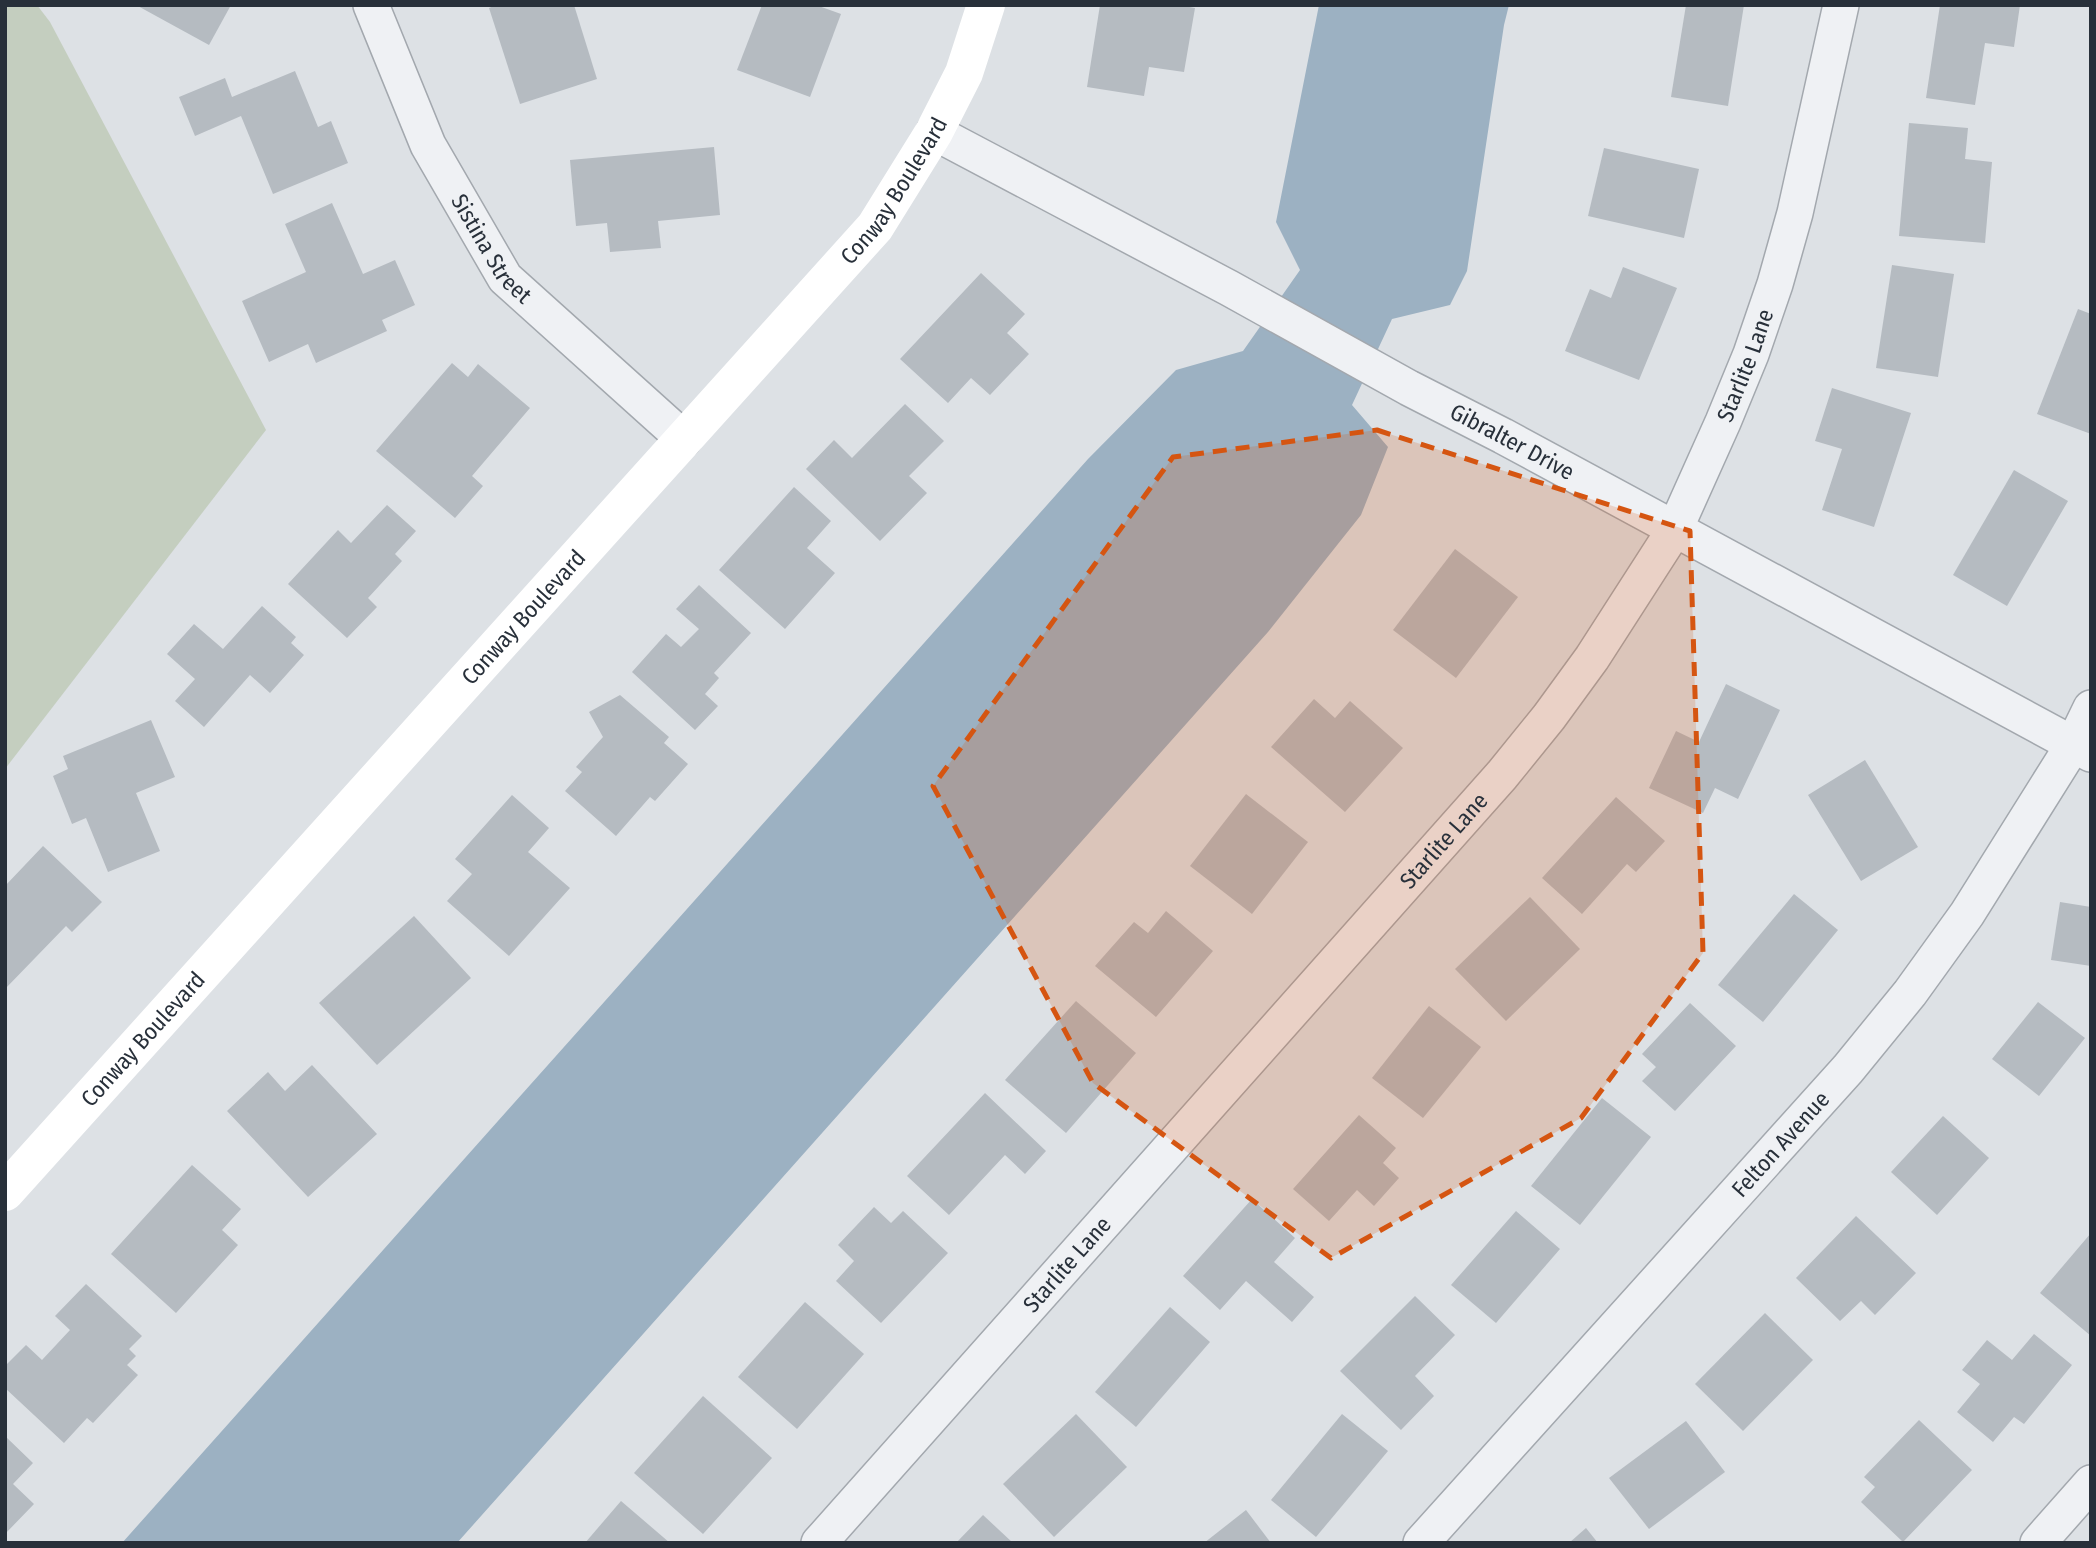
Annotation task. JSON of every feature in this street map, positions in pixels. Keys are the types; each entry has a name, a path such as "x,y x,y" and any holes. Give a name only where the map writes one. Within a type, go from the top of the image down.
{"street":[{"name":"Sistina Street","path":"371,5 428,145 505,278 684,439"},
{"name":"Conway Boulevard","path":"5,1192 875,227 934,132 964,73 986,5"},
{"name":"Starlite Lane","path":"819,1543 1503,775 1549,718 1592,658 1675,529 1751,354 1795,213 1841,5"},
{"name":"Gibralter Drive","path":"934,132 1229,288 1409,388 1503,436 2082,750"},
{"name":"Felton Avenue","path":"1421,1543 1857,1058 1910,993 2082,750 2091,708"},
{"path":"2038,1543 2091,1483"}],"highlighted area":[{"path":"1377,430 1690,531 1703,953 1581,1118 1331,1258 1093,1083 933,786 1173,457"}],"green space":[{"path":"5,5 37,5 50,22 266,430 5,769"}],"water":[{"path":"1319,5 1509,5 1467,271 1450,305 1392,319 1352,405 1388,447 1361,515 1268,632 457,1543 122,1543 1088,459 1176,370 1243,351 1300,270 1276,222"}],"building":[{"path":"136,5 231,5 209,45"},
{"path":"496,5 574,5 597,79 520,104 489,8"},
{"path":"762,5 816,5 841,14 810,97 737,70"},
{"path":"1100,5 1178,5 1195,8 1184,72 1149,67 1144,96 1087,87"},
{"path":"1686,5 1744,5 1728,106 1671,97"},
{"path":"1940,5 2020,5 2014,47 1985,43 1975,105 1926,98"},
{"path":"295,71 318,127 331,121 348,163 273,194 241,116 195,136 179,97 225,78 232,97"},
{"path":"1909,123 1968,128 1965,159 1992,162 1985,243 1899,236"},
{"path":"714,147 720,215 658,221 661,248 610,252 607,223 576,226 570,160"},
{"path":"1604,148 1699,169 1684,238 1588,216"},
{"path":"332,203 363,274 395,260 415,305 382,320 387,331 316,363 308,344 269,362 242,301 306,272 285,224"},
{"path":"1892,265 1954,274 1938,377 1876,368"},
{"path":"1623,267 1677,288 1639,380 1565,351 1590,289 1611,298"},
{"path":"981,273 1025,314 1007,333 1029,354 990,395 971,378 948,403 900,359"},
{"path":"2078,309 2091,314 2091,434 2037,414"},
{"path":"452,363 468,377 478,364 530,408 472,476 483,486 455,518 376,451"},
{"path":"1832,388 1911,413 1874,527 1822,510 1842,449 1815,441"},
{"path":"905,404 944,441 909,476 927,493 880,541 806,469 834,440 852,458"},
{"path":"2014,470 2068,501 2007,606 1953,575"},
{"path":"794,487 831,521 807,548 835,573 785,629 719,570"},
{"path":"387,505 416,531 395,554 402,561 368,598 377,607 347,638 288,584 338,530 351,543"},
{"path":"1455,549 1518,597 1456,678 1393,630"},
{"path":"699,585 751,633 714,673 719,678 705,694 718,706 695,730 632,672 666,634 681,647 699,629 676,609"},
{"path":"262,606 296,637 291,643 304,655 270,693 250,675 204,727 175,701 195,679 167,654 194,624 223,649"},
{"path":"1726,684 1780,710 1738,799 1715,788 1703,813 1649,788 1676,731 1699,742"},
{"path":"620,695 669,737 664,743 688,764 655,801 650,797 616,836 565,791 582,772 576,767 603,737 589,712"},
{"path":"1314,699 1335,718 1350,701 1403,748 1345,812 1271,747"},
{"path":"151,720 175,777 136,793 160,851 108,872 86,818 72,824 53,776 68,769 63,756"},
{"path":"1865,760 1918,847 1861,881 1808,795"},
{"path":"1246,794 1308,842 1252,914 1190,866"},
{"path":"512,795 549,828 528,852 570,888 509,956 447,901 472,874 455,859"},
{"path":"1616,797 1665,841 1636,872 1627,864 1582,914 1542,878"},
{"path":"43,846 102,902 72,932 66,926 5,989 5,886"},
{"path":"1794,894 1838,930 1763,1022 1718,985"},
{"path":"1530,897 1580,949 1506,1021 1455,969"},
{"path":"2060,902 2091,907 2091,966 2051,960"},
{"path":"1166,911 1213,951 1156,1017 1095,966 1134,922 1148,933"},
{"path":"414,916 471,978 377,1065 319,1003"},
{"path":"1076,1001 1136,1053 1066,1133 1005,1080"},
{"path":"2038,1002 2085,1038 2039,1096 1992,1059"},
{"path":"1690,1003 1736,1046 1675,1111 1642,1081 1656,1067 1642,1054"},
{"path":"1429,1006 1481,1047 1423,1118 1372,1078"},
{"path":"312,1065 377,1134 308,1197 227,1111 268,1072 285,1091"},
{"path":"985,1093 1046,1151 1025,1174 1005,1155 949,1215 907,1176"},
{"path":"1602,1098 1651,1137 1580,1225 1531,1186"},
{"path":"1359,1115 1396,1148 1383,1163 1399,1178 1374,1206 1357,1190 1329,1221 1293,1189"},
{"path":"1943,1116 1989,1158 1937,1215 1891,1172"},
{"path":"192,1165 241,1209 222,1230 238,1245 176,1313 111,1254"},
{"path":"1252,1199 1295,1238 1274,1262 1314,1297 1292,1322 1246,1281 1220,1310 1183,1276"},
{"path":"874,1207 891,1223 903,1211 948,1253 881,1323 836,1281 854,1261 838,1245"},
{"path":"1516,1211 1560,1249 1496,1323 1451,1285"},
{"path":"1856,1216 1916,1273 1875,1315 1861,1301 1840,1321 1796,1278"},
{"path":"2091,1233 2091,1336 2040,1293"},
{"path":"86,1284 142,1336 129,1349 136,1356 127,1365 138,1375 93,1423 87,1418 64,1443 5,1388 5,1366 26,1345 42,1360 70,1330 55,1316"},
{"path":"1415,1296 1455,1335 1415,1376 1434,1396 1401,1430 1340,1371"},
{"path":"805,1302 864,1354 797,1429 738,1377"},
{"path":"1170,1307 1210,1342 1136,1427 1095,1392"},
{"path":"1765,1313 1813,1360 1743,1431 1695,1384"},
{"path":"2034,1334 2072,1365 2024,1424 2014,1417 1993,1442 1957,1412 1980,1384 1962,1370 1987,1340 2012,1360"},
{"path":"703,1396 772,1458 703,1534 634,1473"},
{"path":"1076,1414 1127,1467 1054,1537 1003,1484"},
{"path":"1342,1414 1388,1451 1316,1537 1271,1500"},
{"path":"1919,1420 1972,1470 1903,1542 1861,1502 1875,1487 1864,1477"},
{"path":"1686,1421 1725,1472 1649,1529 1609,1478"},
{"path":"5,1436 33,1463 13,1484 34,1504 5,1534"},
{"path":"621,1501 670,1543 585,1543"},
{"path":"1246,1510 1271,1543 1204,1543"},
{"path":"983,1515 1013,1543 956,1543"},
{"path":"1586,1528 1598,1543 1569,1543"}]}
